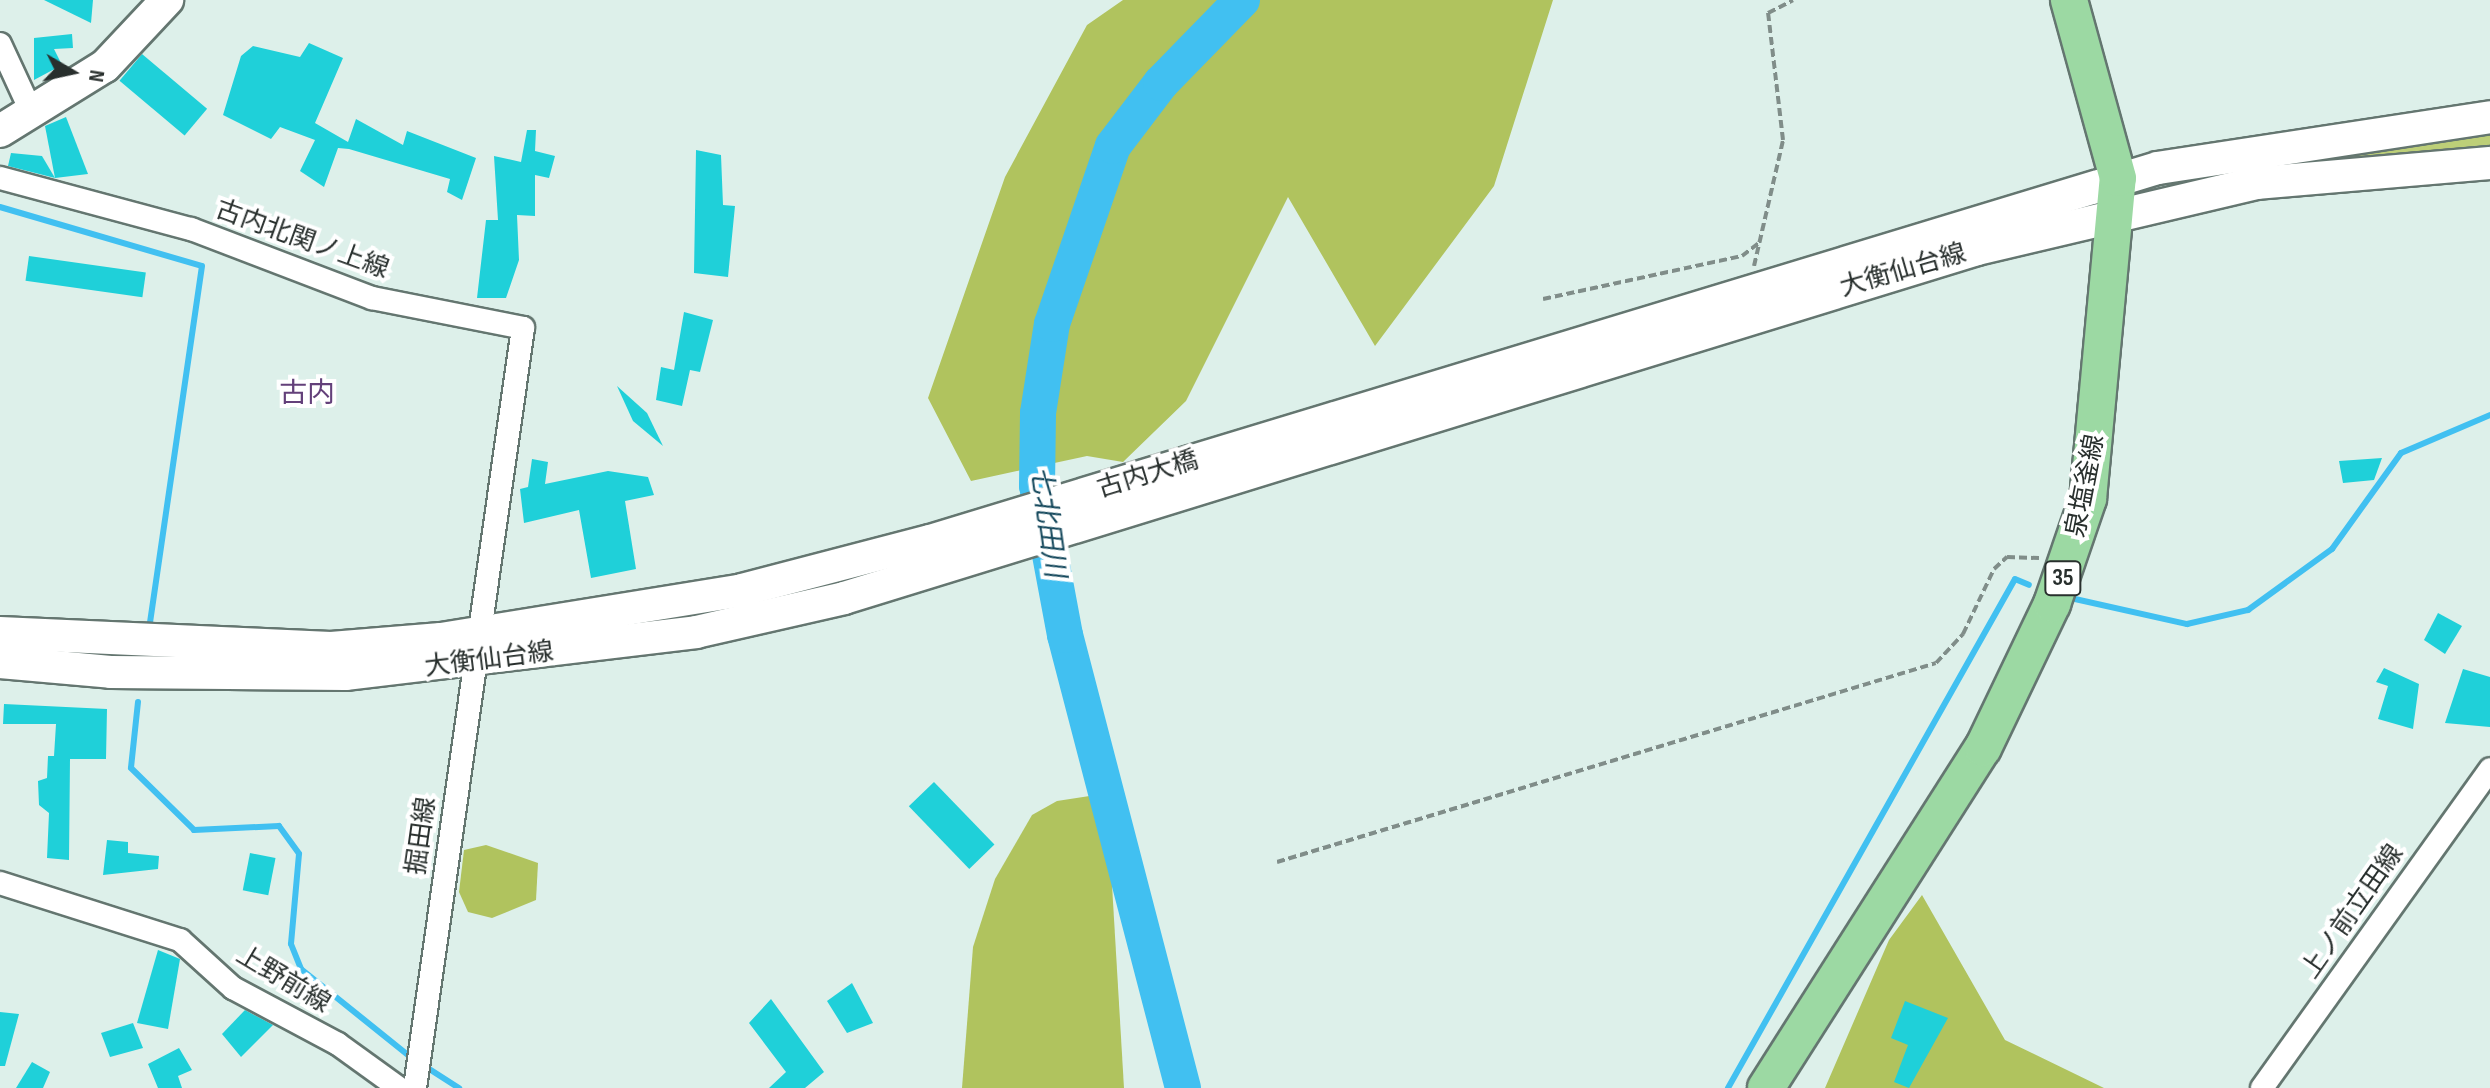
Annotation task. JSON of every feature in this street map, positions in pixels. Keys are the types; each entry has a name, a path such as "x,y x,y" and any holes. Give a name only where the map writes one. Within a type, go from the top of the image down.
{"main road":[{"path":"0,131 105,66 167,0"},
{"name":"泉塩釜線","path":"1766,1088 1954,801 2019,679 2069,563 2095,455 2119,215 2118,178 2069,0"},
{"name":"大衡仙台線","path":"1334,433 1755,287 2118,178 2306,141 2490,117"},
{"name":"大衡仙台線","path":"1334,433 2119,215 2315,174 2490,163"},
{"name":"古内大橋","path":"949,551 1334,433"},
{"name":"大衡仙台線","path":"0,662 224,676 477,648 696,632 949,551"},
{"name":"大衡仙台線","path":"0,633 331,648 477,648"}],"street":[{"path":"0,44 31,111"},
{"name":"古内北関ノ上線","path":"0,178 191,229 372,298 523,328 477,648"},
{"name":"掘田線","path":"410,1084 420,1048 477,648"},
{"name":"上ノ前立田線","path":"2262,1088 2490,769"},
{"name":"上野前線","path":"0,883 180,940 233,988 410,1084"}],"path":[{"path":"1755,287 1783,140 1768,13 1793,0"},
{"path":"1543,299 1742,256 1763,240"},
{"path":"1277,862 1936,663 1951,653 1994,569 2007,557 2069,563"}],"green space":[{"path":"1123,0 1553,0 1494,186 1375,346 1288,197 1186,401 1123,462 1087,456 971,481 928,398 1005,177 1087,25"},
{"path":"2490,126 2490,150 2273,163"},
{"path":"1096,795 1104,800 1111,868 1124,1088 962,1088 973,947 995,879 1032,815 1057,801"},
{"path":"486,845 538,863 536,900 492,918 468,912 459,892 464,850"},
{"path":"1922,895 2005,1040 2104,1088 1825,1088 1889,940"}],"building":[{"path":"44,0 93,0 91,23"},
{"path":"72,34 73,48 54,49 62,65 34,80 34,38"},
{"path":"309,43 343,58 315,123 348,142 356,119 403,145 407,131 476,158 462,200 447,192 450,179 349,149 338,148 324,187 300,171 315,140 280,127 271,139 223,115 241,56 253,46 300,57"},
{"path":"142,54 207,109 185,135 120,81"},
{"path":"66,117 88,174 55,178 45,126"},
{"path":"527,130 536,130 535,151 555,156 549,178 535,175 535,216 517,215 519,260 506,298 477,298 486,220 498,220 494,156 521,162"},
{"path":"696,150 721,155 723,205 735,206 728,277 694,273"},
{"path":"11,153 42,156 55,178 8,166"},
{"path":"29,256 146,272 142,297 26,281"},
{"path":"684,312 713,320 700,372 690,370 682,406 656,400 661,367 674,370"},
{"path":"617,386 647,413 663,446 633,421"},
{"path":"2382,458 2374,480 2343,483 2339,461"},
{"path":"532,459 548,462 545,484 608,471 648,477 654,495 625,501 636,569 591,578 579,510 524,523 520,489 528,487"},
{"path":"2438,613 2462,626 2445,654 2424,640"},
{"path":"2384,668 2419,684 2413,729 2378,719 2388,686 2376,682"},
{"path":"2463,669 2490,677 2490,727 2445,723"},
{"path":"4,704 107,709 106,759 70,759 69,860 47,858 49,813 39,805 38,781 47,778 48,756 54,756 56,724 3,724"},
{"path":"934,782 994,845 969,869 909,806"},
{"path":"107,840 128,842 128,853 159,856 158,869 103,875"},
{"path":"250,853 276,858 268,895 243,890"},
{"path":"158,950 180,959 168,1029 137,1023"},
{"path":"852,983 873,1023 847,1033 827,1001"},
{"path":"771,999 824,1072 805,1088 769,1088 786,1072 749,1023"},
{"path":"1905,1001 1948,1018 1909,1088 1894,1082 1908,1045 1891,1038"},
{"path":"245,1010 273,1025 241,1057 222,1034"},
{"path":"0,1012 19,1014 5,1066 0,1066"},
{"path":"133,1023 143,1048 110,1057 101,1033"},
{"path":"179,1048 192,1070 178,1076 182,1088 158,1088 148,1064"},
{"path":"32,1062 50,1072 43,1088 16,1088"}],"waterway":[{"name":"七北田川","path":"1183,1088 1065,635 1037,486 1038,413 1052,324 1113,146 1161,83 1242,0"},
{"path":"0,207 202,266 150,624"},
{"path":"2075,599 2187,624 2248,610 2332,549 2401,453 2490,415"},
{"path":"1728,1088 2015,579 2029,585"},
{"path":"138,702 131,768 194,830 279,826 299,854 291,944 301,969 413,1059"},
{"path":"423,1065 459,1088"}],"district":[{"name":"古内","path":"307,394"}]}
